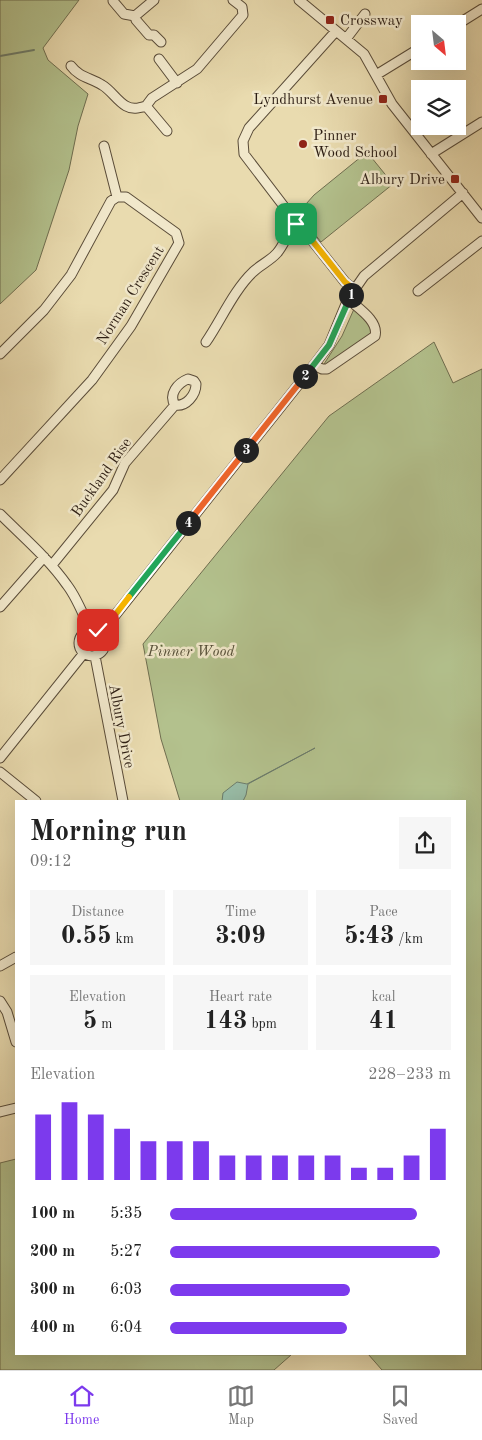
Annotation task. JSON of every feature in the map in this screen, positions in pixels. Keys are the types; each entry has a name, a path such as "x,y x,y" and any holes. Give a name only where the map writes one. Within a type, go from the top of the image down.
{"street":[{"path":"135,16 154,0"},
{"path":"71,66 75,71 90,80 101,84 126,106 136,109 146,106 152,98 197,69 243,15 242,7 233,0"},
{"path":"299,0 364,54 392,104 482,218"},
{"path":"113,1 124,14 135,16"},
{"path":"466,19 482,9"},
{"path":"346,39 364,14"},
{"path":"135,16 136,20 149,35 154,34 161,42"},
{"path":"336,30 249,128 243,141 244,154 290,213 296,224 303,229 345,282 354,289"},
{"path":"376,75 411,54"},
{"path":"159,59 177,83"},
{"path":"146,106 168,131"},
{"path":"432,154 482,122"},
{"path":"0,354 44,310 71,275 111,201 117,197 102,149"},
{"path":"101,633 329,345 348,299 364,276 463,193"},
{"name":"Norman Crescent","path":"0,480 92,380 130,326 178,243 176,233 126,197 117,197"},
{"path":"206,342 239,288 253,272 278,252 290,230 296,224"},
{"path":"418,291 482,240"},
{"path":"314,365 327,369 375,336 376,331 373,323 348,299"},
{"name":"Buckland Rise","path":"52,566 112,490 125,462 175,405"},
{"path":"0,514 44,557 67,585 90,630"},
{"path":"0,607 44,557"},
{"path":"94,629 101,633 106,644 102,652 95,656 84,653 80,649 79,641 82,634 90,630 94,629"},
{"path":"0,758 84,653"},
{"name":"Albury Drive","path":"95,656 123,800"},
{"path":"0,772 35,800"},
{"path":"0,966 15,957"},
{"path":"0,1001 7,1012 15,1039"},
{"path":"0,1112 15,1108"}],"green space":[{"path":"0,0 79,0 43,48 48,60 88,94 78,126 69,170 36,270 0,304"},
{"path":"367,152 393,184 321,242 298,213 314,195"},
{"path":"354,309 372,325 374,331 326,365 324,364 342,336"},
{"name":"Pinner Wood","path":"434,342 453,383 482,369 482,1370 382,1370 369,1355 466,1355 466,800 180,800 161,739 143,644 329,416"},
{"path":"15,1159 15,1355 291,1355 274,1370 0,1370 0,1163"}],"shaded area":[{"path":"315,748 248,784 244,800 222,800 223,793 237,782 247,784"}],"waterway":[{"path":"0,56 34,50"}],"place":[{"name":"Crossway","path":"330,20"},
{"name":"Lyndhurst Avenue","path":"383,99"},
{"name":"Pinner Wood School","path":"303,144"},
{"name":"Albury Drive","path":"455,179"}],"route":[{"path":"98,630 101,633 299,384 329,345 337,329 348,299 354,289 345,282 303,229 296,224"}]}
